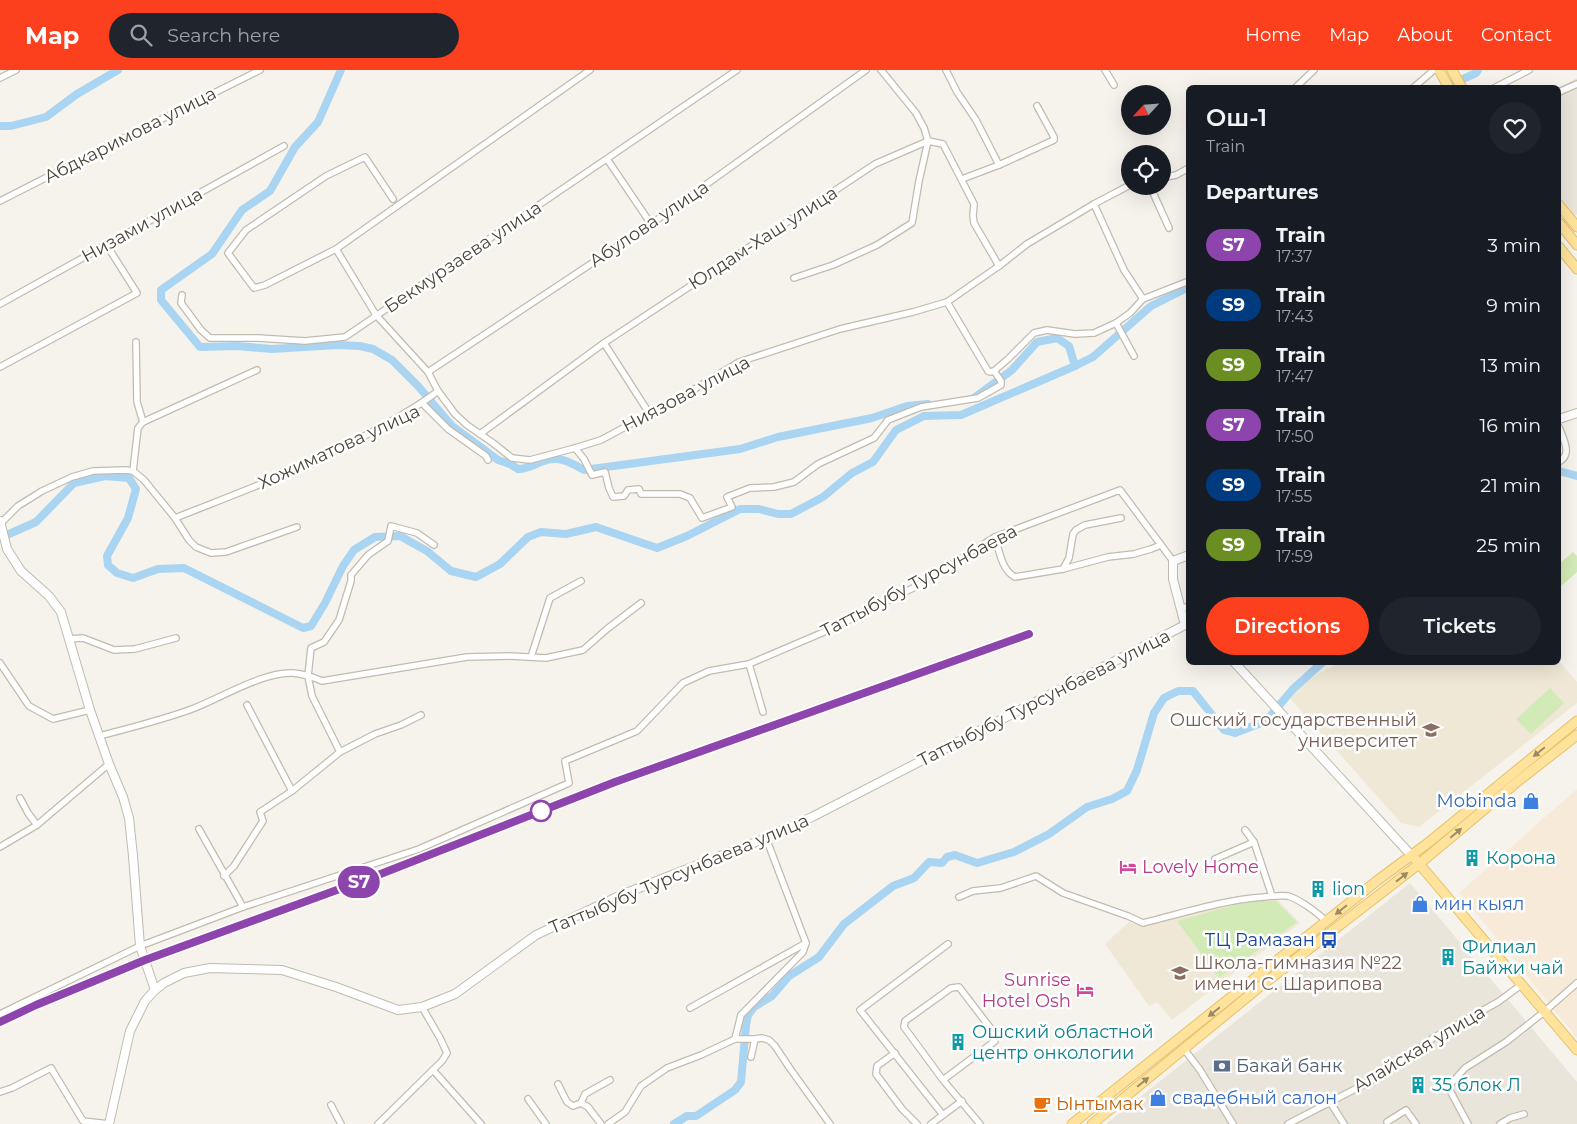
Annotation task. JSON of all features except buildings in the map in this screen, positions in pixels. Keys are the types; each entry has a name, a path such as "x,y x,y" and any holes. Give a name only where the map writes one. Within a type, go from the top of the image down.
{"main road":[{"path":"1439,70 1447,85"},
{"path":"1452,70 1460,85"},
{"path":"1561,207 1577,227"},
{"path":"1561,225 1577,245"},
{"path":"1561,249 1577,269"},
{"path":"1072,1124 1412,855 1577,721"},
{"path":"1092,1124 1257,989 1419,864 1517,782 1577,735"},
{"path":"1412,855 1577,1050"}],"street":[{"path":"0,78 16,70"},
{"name":"Абдкаримова улица","path":"0,201 260,70"},
{"path":"393,198 365,157 326,176 246,230 228,253 254,288 336,249 590,70"},
{"name":"Бекмурзаева улица","path":"182,295 181,303 201,330 210,338 258,338 305,341 345,337 737,70"},
{"name":"Абулова улица","path":"428,372 651,224 866,70"},
{"path":"794,278 833,265 877,244 912,224 928,141 916,113 881,70"},
{"path":"946,70 976,120 999,165"},
{"path":"1105,70 1114,85"},
{"path":"1298,85 1314,70"},
{"path":"1416,85 1434,70"},
{"path":"1500,85 1529,70"},
{"path":"1561,91 1577,84"},
{"path":"962,178 999,165 1054,140 1037,106"},
{"path":"928,141 943,144 974,204 974,222 999,266"},
{"name":"Юлдам-Хаш улица","path":"480,434 604,343 875,164 928,141"},
{"name":"Низами улица","path":"0,304 284,146"},
{"path":"607,159 651,224"},
{"path":"1171,176 1186,170"},
{"name":"Ниязова улица","path":"336,249 376,315 428,372 436,392 455,414 512,458 530,460 600,440 688,393 739,362 840,329 947,302 999,266 1026,244 1121,190"},
{"path":"1154,195 1169,228"},
{"path":"1094,204 1124,270 1144,299"},
{"path":"0,367 137,293 106,244"},
{"path":"947,302 990,372 994,371 1008,359 1030,336 1039,330 1094,333 1117,325 1144,299 1186,283"},
{"path":"1117,325 1134,356"},
{"path":"136,342 137,402 143,422"},
{"path":"604,343 649,413"},
{"path":"133,471 138,428 143,422 257,370"},
{"path":"575,448 584,459 592,475 606,472 613,497 624,496 628,490 639,489 641,494 680,494 690,498 702,518 732,507 727,497 750,488 774,487 794,482 818,464 874,438 888,420 921,406 978,398 1001,385 1000,379 994,371"},
{"path":"424,402 436,392"},
{"name":"Хожиматова улица","path":"174,518 272,480 348,446 424,402 448,429 486,456 488,460"},
{"path":"1561,418 1577,413"},
{"path":"1561,432 1568,451 1565,458 1561,461"},
{"path":"154,990 140,946 129,818 123,797 90,710 61,612 49,596 20,571 4,548 1,524 18,506 42,491 72,477 93,471 105,470 133,471 144,480 189,540 196,547 211,552 226,552 297,527"},
{"name":"Таттыбубу Турсунбаева","path":"243,907 420,849 538,798 569,783 566,761 637,731 683,682 709,671 749,664 831,629 915,587 995,537 1120,490 1173,561"},
{"path":"1063,569 1069,558 1073,534 1076,530 1085,525 1121,518"},
{"path":"340,752 312,696 308,676 311,648 324,642 339,620 351,581 351,575 368,556 388,541 391,526 417,533 434,545"},
{"path":"995,537 1001,557 1010,574 1015,576 1063,569 1108,557 1134,554 1161,545"},
{"path":"1186,556 1173,561 1173,579 1180,609 1186,624"},
{"path":"531,657 550,598 582,581"},
{"path":"99,736 193,709 265,677 291,673 322,681 467,657 510,656 546,658 583,650 640,603"},
{"path":"1180,609 1186,607"},
{"name":"Таттыбубу Турсунбаева улица","path":"109,1124 130,1031 144,1001 154,990 184,973 210,968 282,970 336,987 398,1010 422,1008 455,994 536,935 621,895 766,838 812,817 1186,627"},
{"path":"69,640 83,638 114,650 135,649 176,638"},
{"path":"0,663 29,706 52,719 90,710"},
{"path":"749,664 763,712"},
{"path":"1237,665 1412,855"},
{"path":"247,705 292,791"},
{"path":"224,876 234,866 264,821 260,812 292,791 340,752 375,734 421,716"},
{"path":"0,847 36,825 109,764"},
{"path":"20,798 36,825"},
{"path":"0,1014 140,946 243,907 224,876 200,829"},
{"path":"1246,830 1254,842 1272,896"},
{"path":"737,1039 741,1015 802,952 806,943 766,838"},
{"path":"1215,858 1254,842"},
{"path":"959,897 973,891 1001,888 1036,876 1063,893 1143,923 1245,898 1272,896 1289,896 1319,914 1327,922"},
{"path":"690,1008 806,943"},
{"path":"943,1115 860,1010 948,944"},
{"path":"1468,1124 1448,1087 1465,1068 1506,1042 1577,983"},
{"name":"Алайская улица","path":"1291,1123 1384,1074 1433,1038 1498,1002 1521,984"},
{"path":"943,1080 995,1041 995,1034 959,987 951,988 905,1020 904,1026 943,1080 980,1124"},
{"path":"378,1124 442,1061 447,1053 422,1008"},
{"path":"608,1124 624,1112 641,1086 667,1068 701,1056 737,1039 762,1038 769,1040 775,1046 830,1124"},
{"path":"751,1057 752,1039"},
{"path":"1184,1049 1200,1070 1233,1124"},
{"path":"895,1053 877,1066 876,1074 902,1109 917,1124"},
{"path":"0,1092 51,1068 80,1122 109,1124"},
{"path":"433,1070 481,1124"},
{"path":"558,1084 567,1102 573,1106 581,1103 585,1094 610,1080"},
{"path":"528,1099 546,1124"},
{"path":"931,1124 962,1101"},
{"path":"1330,1102 1344,1124"},
{"path":"581,1103 588,1107 601,1124"},
{"path":"331,1105 341,1124"},
{"path":"1386,1123 1406,1110 1416,1124"},
{"path":"1500,1124 1510,1118 1524,1114"}],"shaded area":[{"path":"1577,78 1577,214 1574,216 1561,200 1561,86"},
{"name":"Ошский государственный университет","path":"1561,663 1577,682 1577,703 1419,827 1401,823 1288,696 1301,683 1335,665 1561,665"},
{"path":"1577,789 1577,1038 1459,893"},
{"path":"1410,883 1577,1082 1577,1124 1106,1124"},
{"name":"Школа-гимназия №22 имени С. Шарипова","path":"1248,900 1278,900 1300,923 1172,1020 1157,1002 1149,1006 1105,944 1129,922 1141,926 1172,917"}],"green space":[{"path":"1573,552 1577,556 1577,572 1561,586 1561,562"},
{"path":"1550,688 1564,703 1531,734 1516,719"},
{"path":"1249,901 1276,901 1297,922 1219,978 1177,921"}],"waterway":[{"path":"0,126 11,126 46,117 77,94 118,70"},
{"path":"341,70 318,122 295,147 270,191 242,210 212,254 161,290 161,300 200,347 237,346 272,349 337,345 360,346 373,349 392,360 418,386 452,426 498,460 518,469 547,460 557,459 567,461 584,470 740,449 778,437 872,418 907,406 928,404"},
{"path":"1450,85 1476,73 1478,70"},
{"path":"0,538 36,522 74,483 105,476 129,478 136,489 128,518 107,556 108,565 117,573 133,578 158,569 184,568 303,628 311,626 325,603 343,566 354,550 375,537 400,536 427,551 451,571 476,577 500,564 528,537 541,532 566,534 596,527 657,548 687,536 740,509 759,509 778,514 791,514 823,497 852,473 873,462 896,430 924,416 961,415 1075,366 1093,357 1151,306 1186,288"},
{"path":"974,398 1012,370 1037,342 1057,338 1069,346 1075,366"},
{"path":"1561,472 1577,476"},
{"path":"674,1124 687,1116 696,1116 735,1090 741,1082 746,1025 748,1015 754,1007 772,996 789,976 819,957 844,924 893,886 914,878 929,862 942,863 947,857 955,855 977,863 1014,852 1049,834 1087,807 1112,799 1127,791 1137,770 1154,713 1164,698 1178,691 1193,691 1224,730 1235,733 1266,721 1293,689 1320,665"}],"railway":[{"path":"0,1022 145,960 378,875 615,782 1029,634"}],"train":[{"name":"S7","path":"0,1022 145,960 437,853 615,782 1029,634"}],"place":[{"name":"Ошский государственный университет","path":"1431,730"},
{"name":"Mobinda","path":"1531,801"},
{"name":"Корона","path":"1472,858"},
{"name":"Lovely Home","path":"1128,867"},
{"name":"lion","path":"1318,889"},
{"name":"мин кыял","path":"1420,904"},
{"name":"ТЦ Рамазан","path":"1329,940"},
{"name":"Филиал Байжи чай","path":"1448,957"},
{"name":"Школа-гимназия №22 имени С. Шарипова","path":"1180,973"},
{"name":"Sunrise Hotel Osh","path":"1085,990"},
{"name":"Ошский областной центр онкологии","path":"958,1042"},
{"name":"Бакай банк","path":"1222,1066"},
{"name":"35 блок Л","path":"1418,1085"},
{"name":"свадебный салон","path":"1158,1098"},
{"name":"Ынтымак","path":"1042,1104"}]}
